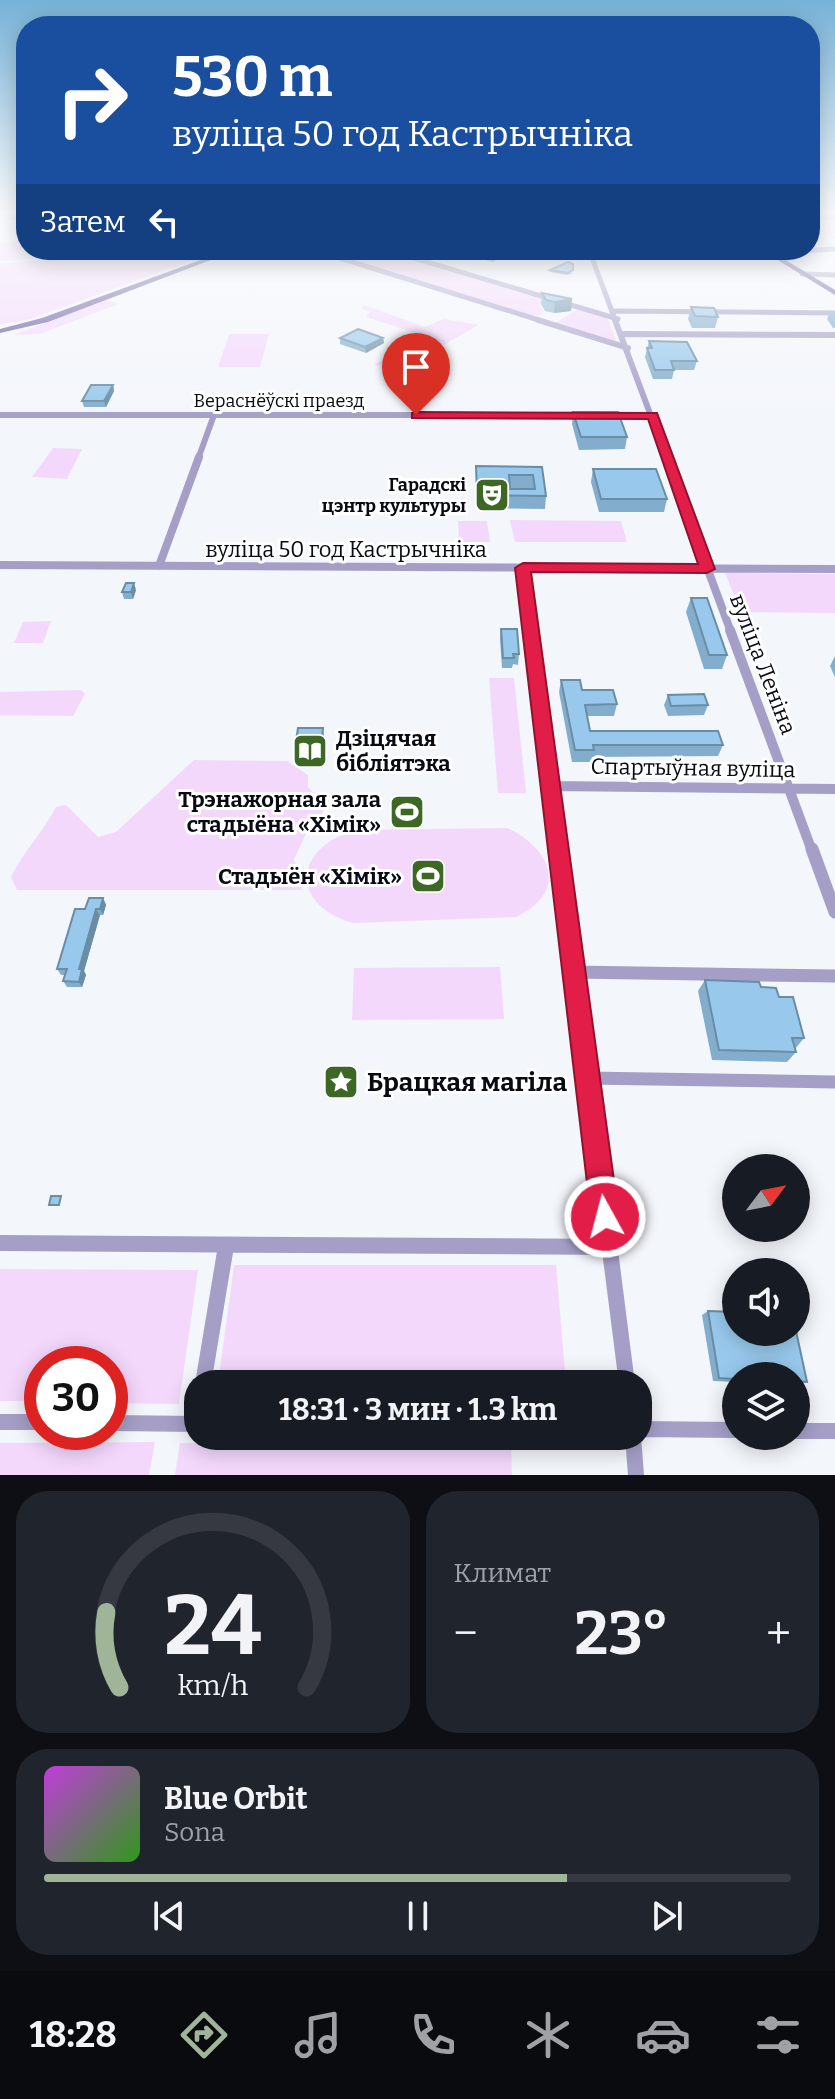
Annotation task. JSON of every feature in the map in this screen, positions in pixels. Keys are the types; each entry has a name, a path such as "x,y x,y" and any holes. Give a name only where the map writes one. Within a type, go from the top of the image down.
{"main road":[{"path":"0,331 35,323 150,281"},
{"path":"814,281 835,293"}],"street":[{"path":"413,281 628,348"},
{"path":"496,281 616,315 835,313"},
{"name":"вуліца Леніна","path":"602,281 835,912"},
{"path":"623,334 835,335"},
{"name":"Вераснёўскі праезд","path":"0,415 653,416"},
{"path":"159,566 214,415"},
{"name":"вуліца 50 год Кастрычніка","path":"0,565 835,569"},
{"path":"523,568 625,1370"},
{"name":"Спартыўная вуліца","path":"550,786 835,789"},
{"path":"574,972 835,976"},
{"path":"587,1078 835,1082"},
{"path":"0,1243 609,1247"},
{"path":"205,1370 226,1246"},
{"path":"128,1422 184,1420"},
{"path":"0,1422 24,1422"},
{"path":"652,1429 722,1430"},
{"path":"810,1431 835,1431"},
{"path":"634,1450 636,1475"}],"shaded area":[{"path":"0,281 135,281 28,320 0,324"},
{"path":"418,281 482,281 553,303 539,304 544,312 539,316"},
{"path":"106,300 118,304 40,334 13,335"},
{"path":"364,305 425,327 444,319 479,325 440,347 441,371 374,365 425,336 366,317 370,312 361,308"},
{"path":"578,309 607,317 617,342 555,323"},
{"path":"229,334 269,334 260,367 218,367"},
{"path":"53,448 82,449 67,479 32,477"},
{"path":"510,520 621,521 627,542 515,542"},
{"path":"458,521 487,521 490,542 459,542"},
{"path":"725,573 835,574 835,613 741,612"},
{"path":"51,621 43,643 14,643 23,622"},
{"path":"489,678 514,678 526,793 498,793"},
{"path":"80,690 85,694 73,716 0,715 0,692"},
{"path":"194,760 287,761 308,775 308,787 324,803 322,815 312,821 294,859 302,890 17,890 11,877 56,807 66,805 98,837 116,832"},
{"name":"Стадыён «Хімік»","path":"507,828 535,847 548,871 543,896 516,917 353,923 317,903 309,889 307,875 311,861 336,838 357,830"},
{"path":"500,967 504,1019 352,1020 354,968"},
{"path":"234,1265 556,1265 565,1370 220,1370"},
{"path":"0,1269 198,1270 179,1404 128,1403 128,1346 24,1346 24,1401 0,1401"},
{"path":"128,1442 155,1442 149,1475 0,1475 0,1443 24,1443 24,1450 128,1450"},
{"path":"180,1443 184,1443 184,1450 511,1450 512,1475 175,1475"}],"building":[{"path":"542,293 572,299 555,302 546,300"},
{"path":"691,307 714,308 718,317 695,316"},
{"path":"358,329 383,338 365,347 340,338"},
{"path":"649,341 687,342 697,361 671,361 674,370 655,370 647,348 652,348"},
{"path":"91,385 113,385 104,401 82,401"},
{"path":"573,412 618,412 627,437 581,437"},
{"path":"476,466 542,467 546,496 477,495","holes":["509,475 533,475 535,489 510,489"]},
{"path":"593,469 656,469 667,499 601,499"},
{"path":"126,583 134,583 131,592 122,592"},
{"path":"691,598 707,598 727,655 709,655"},
{"path":"501,629 517,629 519,654 513,654 514,658 503,658"},
{"path":"561,680 580,680 582,690 613,690 617,704 585,705 590,731 718,731 723,745 593,745 594,750 575,750"},
{"path":"704,694 708,705 671,706 668,695"},
{"path":"298,728 323,728 320,754 294,754"},
{"path":"89,898 103,898 100,909 96,909 79,969 82,969 79,982 63,981 67,969 57,969 75,909 85,909"},
{"path":"705,980 759,982 761,987 776,988 779,997 793,997 804,1038 792,1038 796,1052 719,1050"},
{"path":"51,1196 61,1196 59,1205 49,1205"},
{"path":"708,1311 722,1312 722,1346 799,1346 803,1362 722,1362 722,1378 719,1378"}],"place":[{"name":"Гарадскі цэнтр культуры","path":"492,495"},
{"name":"Дзіцячая бібліятэка","path":"310,751"},
{"name":"Трэнажорная зала стадыёна «Хімік»","path":"407,812"},
{"name":"Стадыён «Хімік»","path":"428,876"},
{"name":"Брацкая магіла","path":"341,1082"}],"route":[{"path":"416,415 653,416 707,569 523,568 605,1217"}]}
